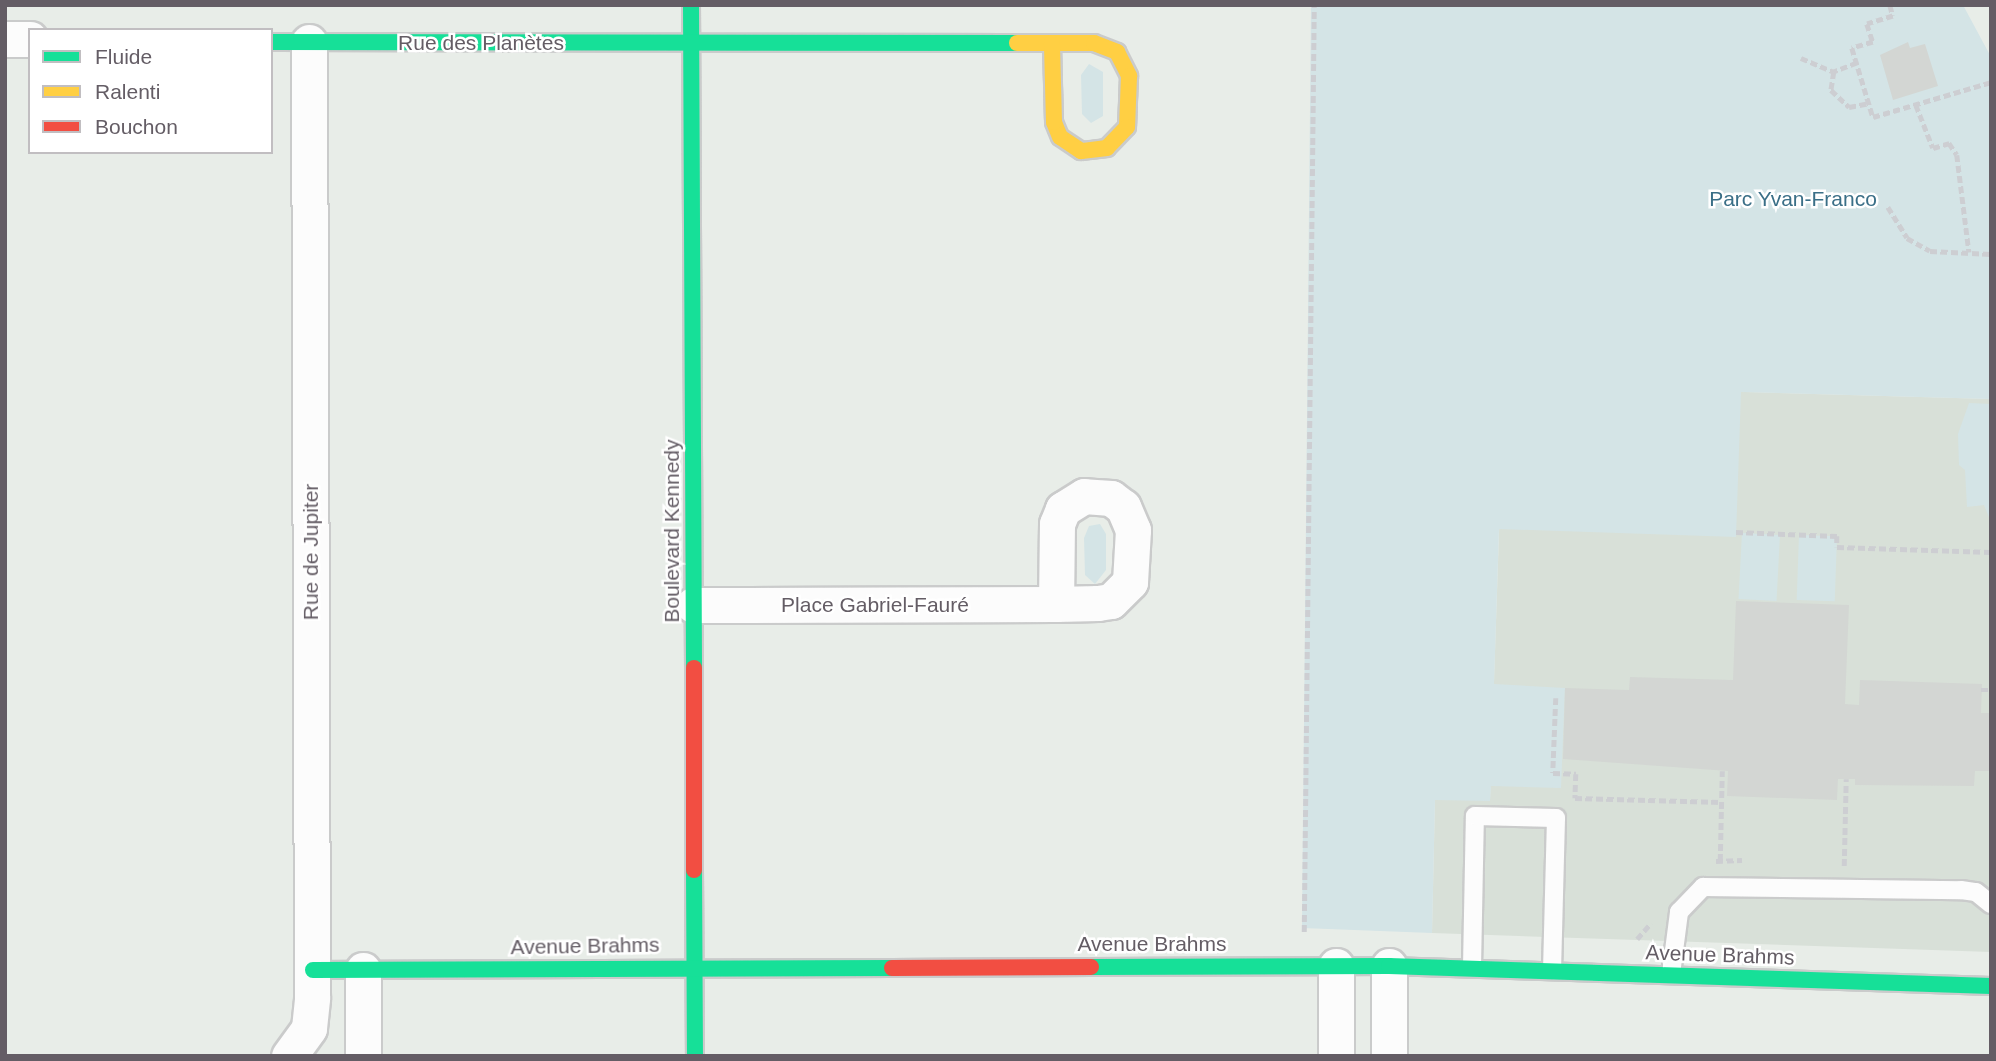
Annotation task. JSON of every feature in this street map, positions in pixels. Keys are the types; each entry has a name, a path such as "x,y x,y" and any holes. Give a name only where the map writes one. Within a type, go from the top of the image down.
{"street":[{"name":"Boulevard Kennedy","path":"691,5 697,965 695,1056"},
{"path":"5,39 28,39"},
{"name":"Rue des Planètes","path":"273,42 1052,43"},
{"name":"Rue de Jupiter","path":"289,1056 309,1028 313,970 309,42"},
{"path":"1052,43 1106,46 1126,64 1129,117 1120,139 1107,148 1080,150 1060,137 1054,122 1052,43"},
{"name":"Place Gabriel-Fauré","path":"693,606 1056,604"},
{"name":"Avenue Brahms","path":"313,970 697,965 1389,965 1991,986"},
{"path":"1389,965 1389,1056"},
{"path":"1336,966 1336,1056"},
{"path":"363,970 363,1056"}],"lane":[{"path":"1472,967 1475,816 1556,818 1552,970"},
{"path":"1671,974 1679,912 1703,887 1961,890 1976,892 1991,904"}],"path":[{"path":"1304,932 1314,5"},
{"path":"1889,5 1893,16 1867,24 1872,42 1852,48 1872,117 1991,82"},
{"path":"1801,58 1834,72 1857,63"},
{"path":"1834,72 1831,90 1840,103 1869,103"},
{"path":"1916,105 1933,148 1949,143 1957,155 1969,252"},
{"path":"1888,208 1897,226 1913,242 1930,251 1991,254"},
{"path":"1736,532 1837,536 1837,547 1991,552"},
{"path":"1981,690 1991,690"},
{"path":"1556,698 1553,773 1576,774 1575,798 1721,802"},
{"path":"1720,860 1722,771"},
{"path":"1844,863 1846,779"}],"shaded area":[{"path":"1504,385 1991,399 1991,952 1432,933 1435,799 1490,800"}],"green space":[{"name":"Parc Yvan-Franco","path":"1311,5 1963,5 1991,57 1991,399 1741,392 1736,537 1499,529 1494,684 1565,688 1561,788 1491,786 1490,801 1435,800 1432,933 1302,928"},
{"path":"1089,64 1103,72 1103,116 1091,123 1082,114 1081,75"},
{"path":"1969,403 1991,404 1991,522 1984,505 1967,507 1965,470 1959,465 1958,434"},
{"path":"1100,524 1106,534 1106,570 1095,584 1085,575 1084,538 1089,526"},
{"path":"1742,533 1780,535 1776,601 1739,599"},
{"path":"1799,535 1837,536 1835,601 1797,600"}],"building":[{"path":"1908,42 1910,48 1925,44 1938,86 1893,100 1880,55"},
{"path":"1736,601 1849,605 1845,704 1859,705 1860,680 1982,684 1981,713 1991,713 1991,771 1975,771 1974,786 1855,785 1855,779 1838,779 1837,800 1727,796 1728,771 1563,759 1565,688 1629,690 1630,677 1733,680"}],"traffic: fast":[{"path":"691,5 694,668"},
{"path":"273,42 1017,43"},
{"path":"694,870 695,1056"},
{"path":"1091,967 1389,966 1991,986"},
{"path":"313,970 892,968"}],"traffic: slow":[{"path":"1017,43 1094,43 1117,52 1129,76 1127,127 1107,148 1081,151 1060,137 1054,122 1052,43"}],"traffic: jam":[{"path":"694,668 694,870"},
{"path":"892,968 1091,967"}]}
